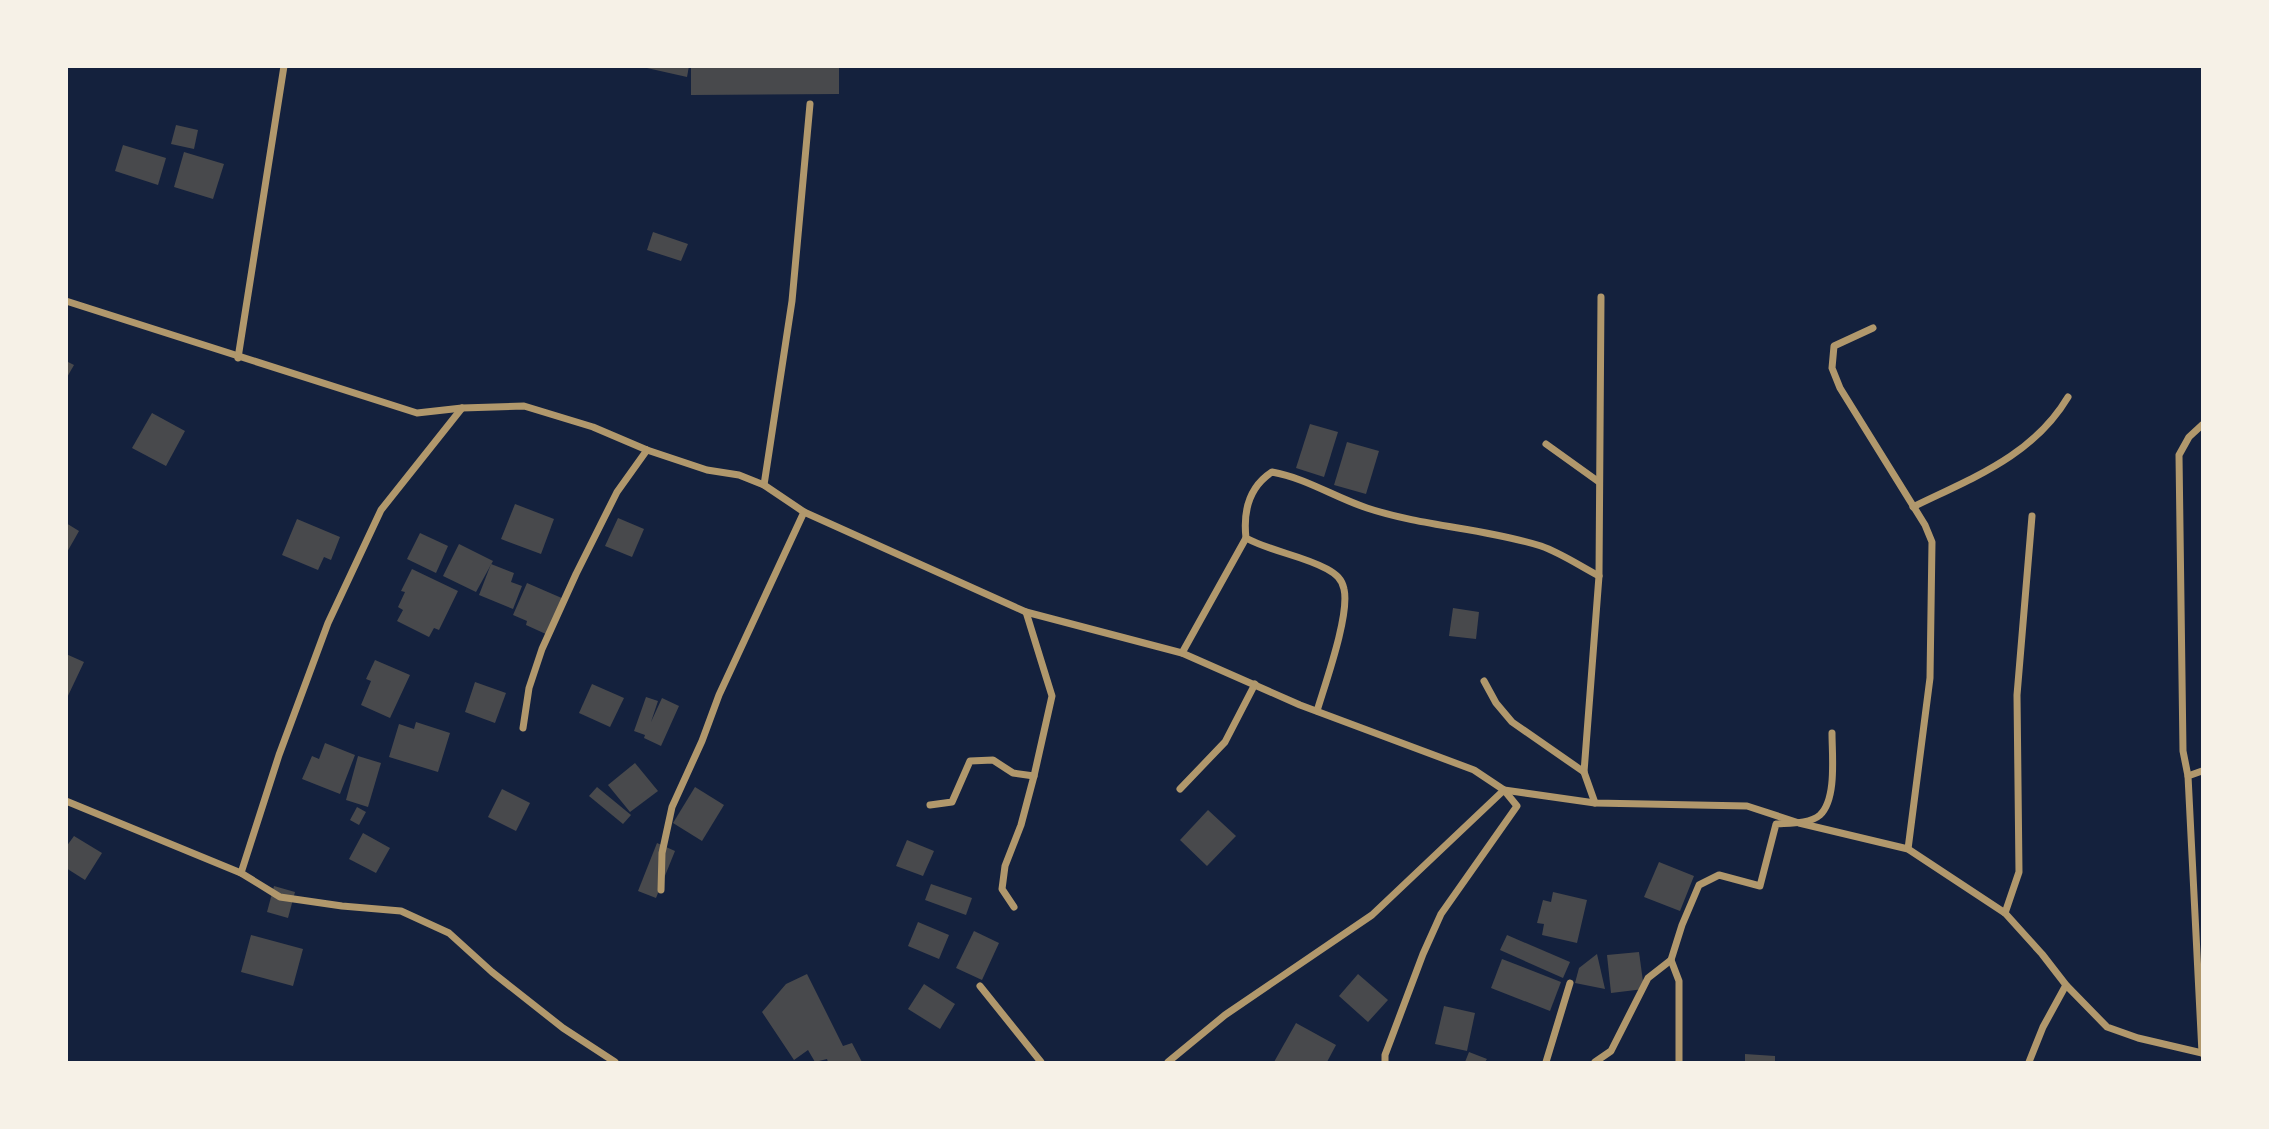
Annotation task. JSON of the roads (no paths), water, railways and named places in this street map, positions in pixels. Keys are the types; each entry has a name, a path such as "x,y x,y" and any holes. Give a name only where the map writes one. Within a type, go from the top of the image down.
{"street":[{"path":"238,358 284,66"},
{"path":"764,485 792,302 810,104"},
{"path":"1595,803 1584,772 1599,576 1601,297"},
{"path":"66,301 417,413 524,406 593,427 647,450 708,470 738,475 764,485 804,512 1026,612 1182,653 1317,711 1474,770 1504,790 1517,806 1441,914 1423,954 1385,1055 1385,1062"},
{"path":"1873,328 1834,346 1832,368 1840,388 1926,525 1932,542 1930,678 1908,849"},
{"path":"1913,507 2008,460 2057,416 2068,397"},
{"path":"241,873 279,755 328,623 381,510 462,408"},
{"path":"1504,790 1595,803 1747,806 1908,849 2005,913 2066,985 2107,1027 2138,1038 2202,1053 2188,776 2183,751 2179,455 2189,437 2203,425"},
{"path":"1546,444 1599,482"},
{"path":"523,728 529,688 542,649 617,492 647,450"},
{"path":"1182,653 1246,538 1244,524 1250,497 1259,480 1272,472 1295,476 1366,508 1418,522 1504,536 1544,547 1599,576"},
{"path":"661,890 662,853 672,807 702,741 719,695 804,512"},
{"path":"2005,913 2019,872 2017,695 2032,516"},
{"path":"1246,538 1262,547 1339,576 1343,586 1344,613 1317,711"},
{"path":"1014,907 1002,889 1005,866 1021,825 1052,696 1026,612"},
{"path":"1484,681 1511,722 1584,772"},
{"path":"1180,789 1225,742 1255,684"},
{"path":"1595,1062 1611,1051 1648,978 1671,960 1699,886 1718,875 1760,886 1776,824 1799,822 1819,816 1831,799 1832,733"},
{"path":"930,805 952,802 970,761 993,760 1013,773 1034,776"},
{"path":"2188,776 2203,771"},
{"path":"1168,1062 1225,1015 1372,915 1504,790"},
{"path":"66,801 241,873 280,897 401,911 450,933 492,972 553,1020 615,1062"},
{"path":"1671,960 1679,981 1679,1062"},
{"path":"1546,1062 1570,983"},
{"path":"2029,1062 2043,1027 2066,985"},
{"path":"980,986 1041,1062"}]}
